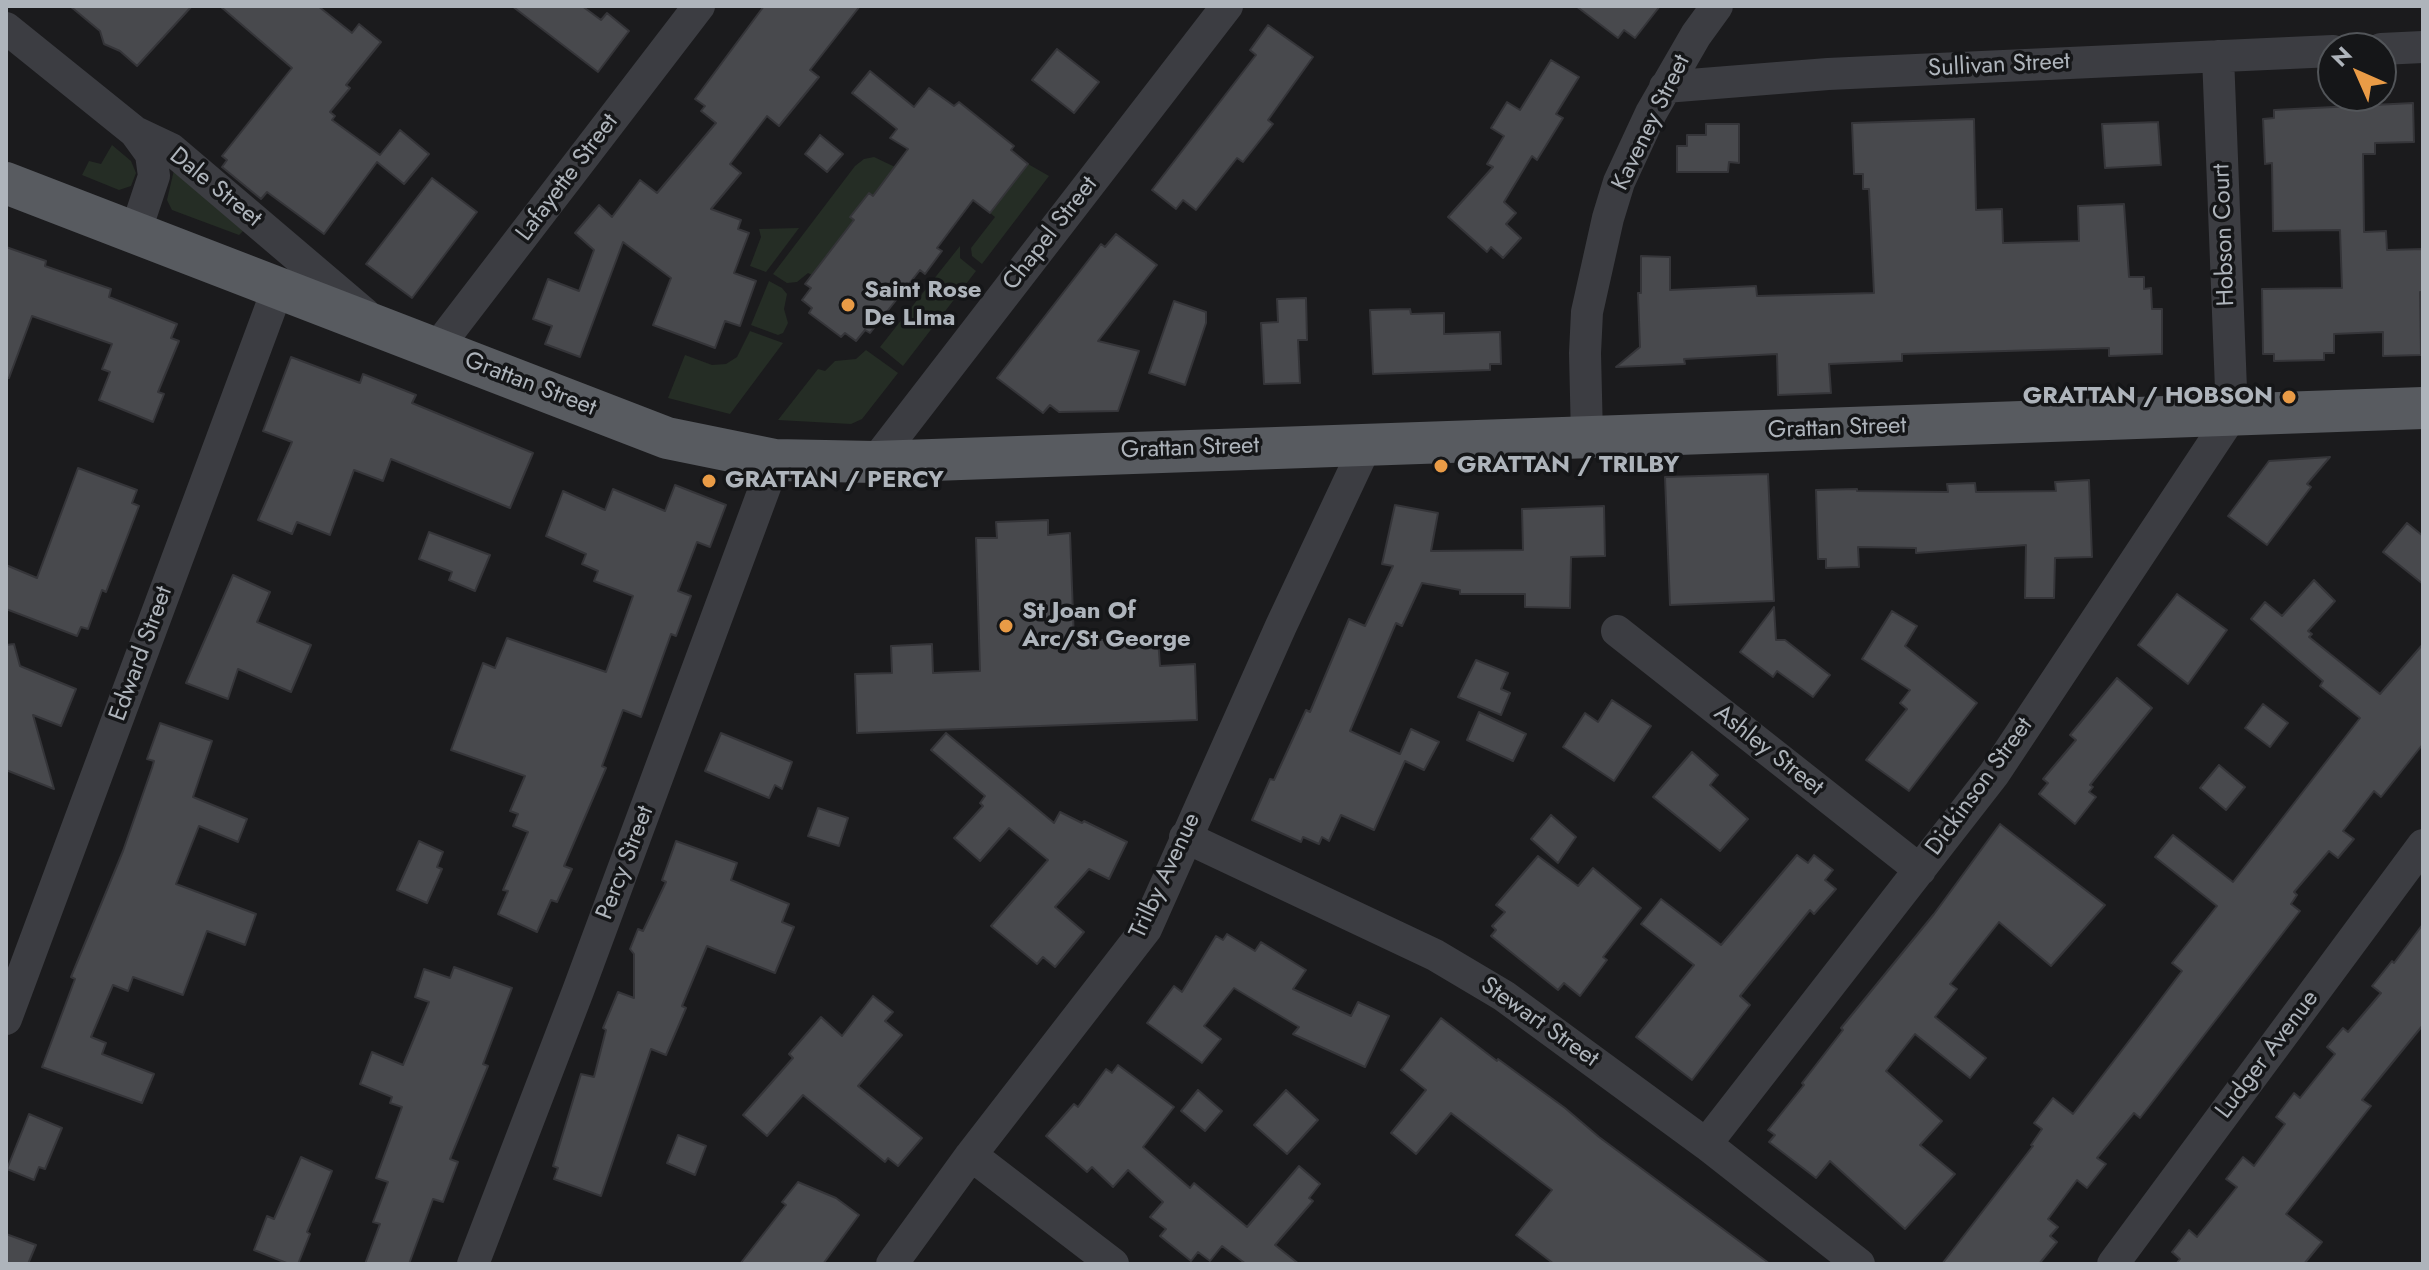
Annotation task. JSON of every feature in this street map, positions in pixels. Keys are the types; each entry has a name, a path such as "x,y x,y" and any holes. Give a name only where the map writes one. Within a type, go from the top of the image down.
{"main road":[{"name":"Grattan Street","path":"6,183 667,438 775,460 875,462 2423,408"}],"street":[{"name":"Lafayette Street","path":"436,349 699,6"},
{"name":"Chapel Street","path":"875,462 1227,6"},
{"name":"Kaveney Street","path":"1587,437 1587,312 1599,249 1619,182 1665,87 1717,6"},
{"name":"Dale Street","path":"6,28 135,132 171,149 381,328"},
{"path":"2397,48 2423,47"},
{"name":"Sullivan Street","path":"1665,87 1828,74 2317,52"},
{"name":"Hobson Court","path":"2218,56 2232,415"},
{"path":"135,132 151,154 154,176 135,233"},
{"name":"Edward Street","path":"6,1019 278,288"},
{"name":"Dickinson Street","path":"1706,1144 1994,774 2232,415"},
{"name":"Trilby Avenue","path":"892,1264 971,1155 1146,929 1185,837 1367,443"},
{"name":"Percy Street","path":"473,1264 775,460"},
{"name":"Ashley Street","path":"1617,631 1920,870"},
{"name":"Stewart Street","path":"1185,837 1435,955 1504,996 1706,1144 1859,1264"},
{"name":"Ludger Avenue","path":"2113,1264 2423,845"},
{"path":"971,1155 1113,1264"}],"shaded area":[{"path":"112,145 131,161 136,173 131,186 119,190 82,175 89,161 101,164"},
{"path":"874,157 895,167 873,196 869,193 851,216 855,220 812,275 808,273 797,282 787,283 773,274 855,166 864,159"},
{"path":"1028,164 1049,176 982,264 972,256 971,248 995,217 990,213"},
{"path":"174,170 246,228 239,235 172,210 167,200"},
{"path":"799,228 766,272 750,266 761,237 759,229"},
{"path":"960,246 960,258 976,271 903,366 880,347"},
{"path":"769,281 787,294 784,309 788,323 783,333 778,335 751,325"},
{"path":"750,331 783,343 730,414 668,398 685,355 712,365 726,364 737,357"},
{"path":"866,350 898,373 862,419 851,424 778,420 818,369 825,371 835,361 856,359"}],"building":[{"path":"70,6 192,6 137,66 120,51 104,44 100,31"},
{"path":"220,6 318,6 352,33 359,24 381,42 346,85 350,88 330,112 335,116 332,120 380,155 400,130 429,154 404,184 377,162 324,234 267,192 261,199 222,167 227,160 222,156 292,68"},
{"path":"512,6 582,6 601,20 607,13 629,31 598,72"},
{"path":"764,6 860,6 810,70 819,77 779,126 767,116 730,164 741,173 711,209 741,220 738,229 749,233 734,273 756,281 740,326 725,321 715,348 653,325 671,278 623,242 580,357 545,344 552,326 533,319 548,279 579,291 594,250 575,233 599,205 612,217 640,180 657,193 716,123 701,111 705,106 695,99"},
{"path":"1576,6 1660,6 1635,38 1624,30 1618,38"},
{"path":"1268,25 1313,57 1268,120 1273,124 1243,162 1237,158 1196,210 1183,200 1176,209 1152,190 1256,55 1250,50"},
{"path":"1057,49 1099,82 1074,113 1032,80"},
{"path":"1551,60 1579,77 1556,114 1563,118 1537,160 1532,156 1504,202 1516,213 1506,224 1521,238 1503,258 1491,247 1487,252 1448,217 1493,167 1487,164 1504,136 1491,128 1507,102 1520,110"},
{"path":"870,71 914,107 929,88 954,106 959,102 1014,146 1011,150 1028,164 990,213 973,200 937,248 942,251 925,274 920,270 870,333 865,330 856,341 845,333 841,337 809,313 812,308 802,300 811,288 805,284 854,220 850,217 869,193 873,196 908,149 890,138 897,129 852,93"},
{"path":"2413,103 2414,142 2375,143 2375,154 2363,154 2364,232 2386,231 2387,250 2423,249 2421,355 2383,356 2383,332 2334,334 2334,353 2324,353 2324,360 2274,361 2274,354 2263,354 2262,289 2342,288 2340,230 2273,231 2272,163 2265,164 2263,119 2274,118 2274,110 2317,108 2317,112 2397,112 2397,104"},
{"path":"1974,119 1976,210 2002,209 2003,243 2079,241 2078,206 2124,204 2129,277 2144,277 2144,289 2151,288 2152,309 2162,309 2162,354 2109,356 2109,348 1902,354 1902,361 1829,364 1831,393 1778,395 1777,354 1684,359 1685,364 1616,367 1640,347 1638,293 1641,293 1641,256 1670,257 1670,290 1756,286 1757,296 1874,293 1869,189 1863,189 1863,174 1854,174 1852,123"},
{"path":"2158,122 2161,165 2105,168 2102,124"},
{"path":"1706,124 1739,124 1739,163 1729,162 1728,172 1677,172 1677,146 1687,146 1687,135 1706,135"},
{"path":"820,135 843,154 827,172 805,154"},
{"path":"432,178 477,212 412,298 366,264"},
{"path":"1116,234 1157,265 1098,341 1139,351 1118,411 1059,412 1050,405 1043,413 997,378 1101,244 1105,247"},
{"path":"6,247 46,261 45,266 111,289 109,297 177,324 171,338 179,341 158,392 164,394 153,422 99,400 110,372 102,369 112,344 32,316 9,378 6,378"},
{"path":"1306,298 1307,340 1298,340 1300,383 1264,384 1261,323 1278,322 1277,299"},
{"path":"1174,301 1206,312 1206,323 1185,385 1149,373"},
{"path":"1410,309 1411,314 1444,313 1444,334 1500,332 1501,364 1490,364 1490,370 1373,374 1370,310"},
{"path":"291,357 360,383 363,374 416,395 412,403 533,453 510,508 391,459 383,481 354,470 330,535 297,522 292,534 258,520 292,442 263,431"},
{"path":"2330,457 2307,484 2311,487 2267,545 2228,516 2269,461"},
{"path":"78,468 137,490 132,503 139,506 106,592 102,590 88,629 81,627 77,636 6,609 6,565 37,578"},
{"path":"1768,474 1774,601 1670,605 1665,477"},
{"path":"2089,480 2092,557 2055,558 2054,598 2025,598 2026,545 1916,553 1916,548 1858,547 1859,567 1826,568 1826,559 1818,559 1816,490 1948,492 1947,484 1975,483 1976,492 2056,491 2055,482"},
{"path":"675,485 726,505 710,547 697,542 678,591 691,596 676,636 671,634 641,717 623,710 602,766 606,768 564,866 572,869 557,902 551,900 537,932 498,914 508,891 503,890 528,832 513,826 518,814 510,811 525,776 451,750 483,663 495,668 507,638 606,672 633,596 594,581 598,571 582,564 586,554 546,536 563,491 605,510 613,489 665,511"},
{"path":"1395,505 1438,513 1431,551 1523,550 1522,509 1604,506 1605,556 1571,557 1570,608 1525,607 1525,594 1460,594 1460,590 1422,583 1402,626 1396,623 1350,731 1400,754 1411,729 1439,742 1424,770 1405,761 1374,830 1341,815 1329,841 1322,837 1319,844 1303,837 1301,842 1252,820 1306,710 1310,712 1349,619 1365,626 1393,566 1382,564"},
{"path":"1048,520 1048,535 1070,533 1074,641 1158,638 1160,666 1195,664 1197,720 857,733 855,674 892,673 891,646 932,644 933,673 980,671 976,538 997,538 996,522"},
{"path":"2407,523 2423,536 2423,584 2383,552"},
{"path":"429,532 490,555 475,591 449,580 452,572 419,559"},
{"path":"233,575 270,592 257,622 311,645 291,692 238,669 228,699 186,683"},
{"path":"2314,580 2335,601 2308,631 2312,634 2309,637 2380,694 2423,644 2423,744 2381,797 2374,791 2343,831 2354,839 2338,858 2329,851 2294,892 2297,895 2291,904 2300,911 2140,1118 2134,1113 2097,1158 2106,1164 2087,1188 2077,1180 2048,1219 2058,1227 2050,1236 2057,1242 2039,1264 1942,1264 2033,1146 2042,1129 2034,1123 2053,1098 2073,1114 2182,971 2172,963 2217,906 2155,857 2173,835 2233,882 2360,718 2320,686 2323,681 2251,619 2265,602 2282,616"},
{"path":"2177,594 2227,630 2188,684 2138,645"},
{"path":"1774,607 1776,640 1785,640 1830,675 1813,697 1777,671 1773,677 1740,652"},
{"path":"1892,611 1917,626 1905,646 1977,703 1909,791 1866,760 1907,709 1900,703 1910,690 1862,659"},
{"path":"14,644 20,666 76,689 61,726 33,715 54,789 6,770 6,645"},
{"path":"1476,660 1508,673 1501,689 1510,693 1501,715 1458,697"},
{"path":"2117,678 2152,708 2090,785 2093,787 2089,792 2096,797 2075,824 2039,794 2048,783 2043,779 2076,740 2070,735"},
{"path":"1612,700 1651,726 1614,781 1563,747 1585,713 1598,722"},
{"path":"2263,704 2288,723 2270,747 2245,728"},
{"path":"1479,712 1526,734 1513,761 1467,740"},
{"path":"160,723 212,741 193,797 247,819 238,842 199,826 176,884 256,914 245,945 207,931 183,995 133,977 128,991 113,985 91,1037 106,1043 102,1054 154,1074 142,1103 42,1067 75,979 71,977 123,851 152,768 154,761 147,759"},
{"path":"721,733 792,762 782,789 775,785 769,798 705,771"},
{"path":"946,733 1054,823 1060,812 1127,842 1109,879 1089,869 1055,907 1084,932 1055,967 1043,957 1037,964 991,926 1048,860 1009,828 980,861 954,838 983,806 980,803 985,796 931,750"},
{"path":"1692,752 1718,775 1710,785 1748,819 1720,851 1653,797"},
{"path":"2219,765 2245,787 2226,810 2200,788"},
{"path":"818,808 848,818 839,846 808,836"},
{"path":"1551,815 1576,837 1558,863 1531,839"},
{"path":"2000,824 2105,905 2051,966 1999,922 1950,984 1957,989 1935,1017 1986,1058 1970,1078 1915,1034 1886,1071 1942,1121 1920,1145 1955,1174 1905,1229 1830,1161 1816,1178 1769,1142 1775,1135 1768,1130 1804,1085 1802,1083 1843,1030 1841,1028 1934,914"},
{"path":"419,841 443,852 437,867 442,869 427,903 397,890"},
{"path":"676,841 737,863 731,880 789,904 782,922 794,927 775,973 707,946 666,1055 651,1049 601,1196 554,1179 558,1168 553,1166 581,1074 594,1077 606,1030 603,1028 618,992 634,998 634,954 630,949 638,929 643,931 666,882 662,880"},
{"path":"1797,855 1808,863 1814,855 1833,870 1825,880 1836,889 1814,914 1810,910 1740,996 1750,1005 1692,1080 1636,1037 1694,965 1641,924 1661,899 1721,945"},
{"path":"1538,856 1578,886 1593,868 1641,908 1603,957 1607,960 1580,996 1564,983 1558,990 1491,936 1496,930 1492,926 1505,912 1496,905"},
{"path":"2423,924 2423,1025 2362,1100 2371,1106 2286,1214 2322,1242 2304,1264 2176,1264 2180,1259 2172,1252 2189,1230 2197,1237 2237,1187 2226,1179 2243,1157 2254,1166 2285,1124 2276,1117 2294,1093 2300,1098 2335,1054 2327,1047 2343,1028 2348,1032 2381,993 2372,986"},
{"path":"1227,934 1255,951 1261,942 1306,970 1293,989 1351,1016 1358,1002 1389,1016 1365,1067 1293,1034 1299,1027 1234,988 1204,1026 1221,1039 1202,1063 1147,1023 1174,986 1182,992 1216,936 1223,940"},
{"path":"454,967 512,988 483,1064 488,1066 450,1159 458,1162 443,1202 433,1199 409,1264 365,1264 380,1224 373,1222 388,1182 376,1178 402,1107 390,1103 392,1097 360,1084 372,1052 403,1065 429,1002 415,997 424,969 450,978"},
{"path":"873,996 893,1012 885,1021 902,1035 858,1086 922,1138 898,1166 888,1158 885,1162 803,1095 767,1136 743,1115 793,1058 789,1054 821,1017 842,1036"},
{"path":"1441,1018 1770,1264 1554,1264 1516,1235 1552,1190 1451,1113 1416,1154 1391,1133 1426,1090 1401,1070"},
{"path":"1118,1065 1174,1107 1143,1147 1190,1188 1194,1183 1247,1227 1299,1166 1320,1184 1309,1198 1313,1201 1275,1245 1299,1264 1246,1264 1222,1246 1210,1261 1198,1252 1191,1261 1160,1236 1166,1229 1150,1217 1163,1202 1128,1170 1113,1187 1092,1167 1087,1172 1046,1136 1074,1104 1078,1107 1106,1069 1112,1073"},
{"path":"1198,1090 1222,1111 1205,1131 1181,1111"},
{"path":"1286,1090 1318,1120 1287,1154 1254,1125"},
{"path":"29,1114 62,1128 45,1169 39,1167 34,1180 7,1169"},
{"path":"678,1135 706,1146 695,1175 667,1163"},
{"path":"301,1157 332,1171 307,1232 310,1234 298,1264 289,1264 254,1250 267,1216 274,1219"},
{"path":"798,1182 836,1198 859,1215 823,1264 740,1264 786,1205 782,1202"},
{"path":"6,1234 36,1245 28,1264 6,1264"}],"place":[{"name":"Saint Rose De LIma","path":"848,305"},
{"name":"GRATTAN / HOBSON","path":"2289,397"},
{"name":"GRATTAN / TRILBY","path":"1441,466"},
{"name":"GRATTAN / PERCY","path":"709,481"},
{"name":"St Joan Of Arc/St George","path":"1006,626"}]}
